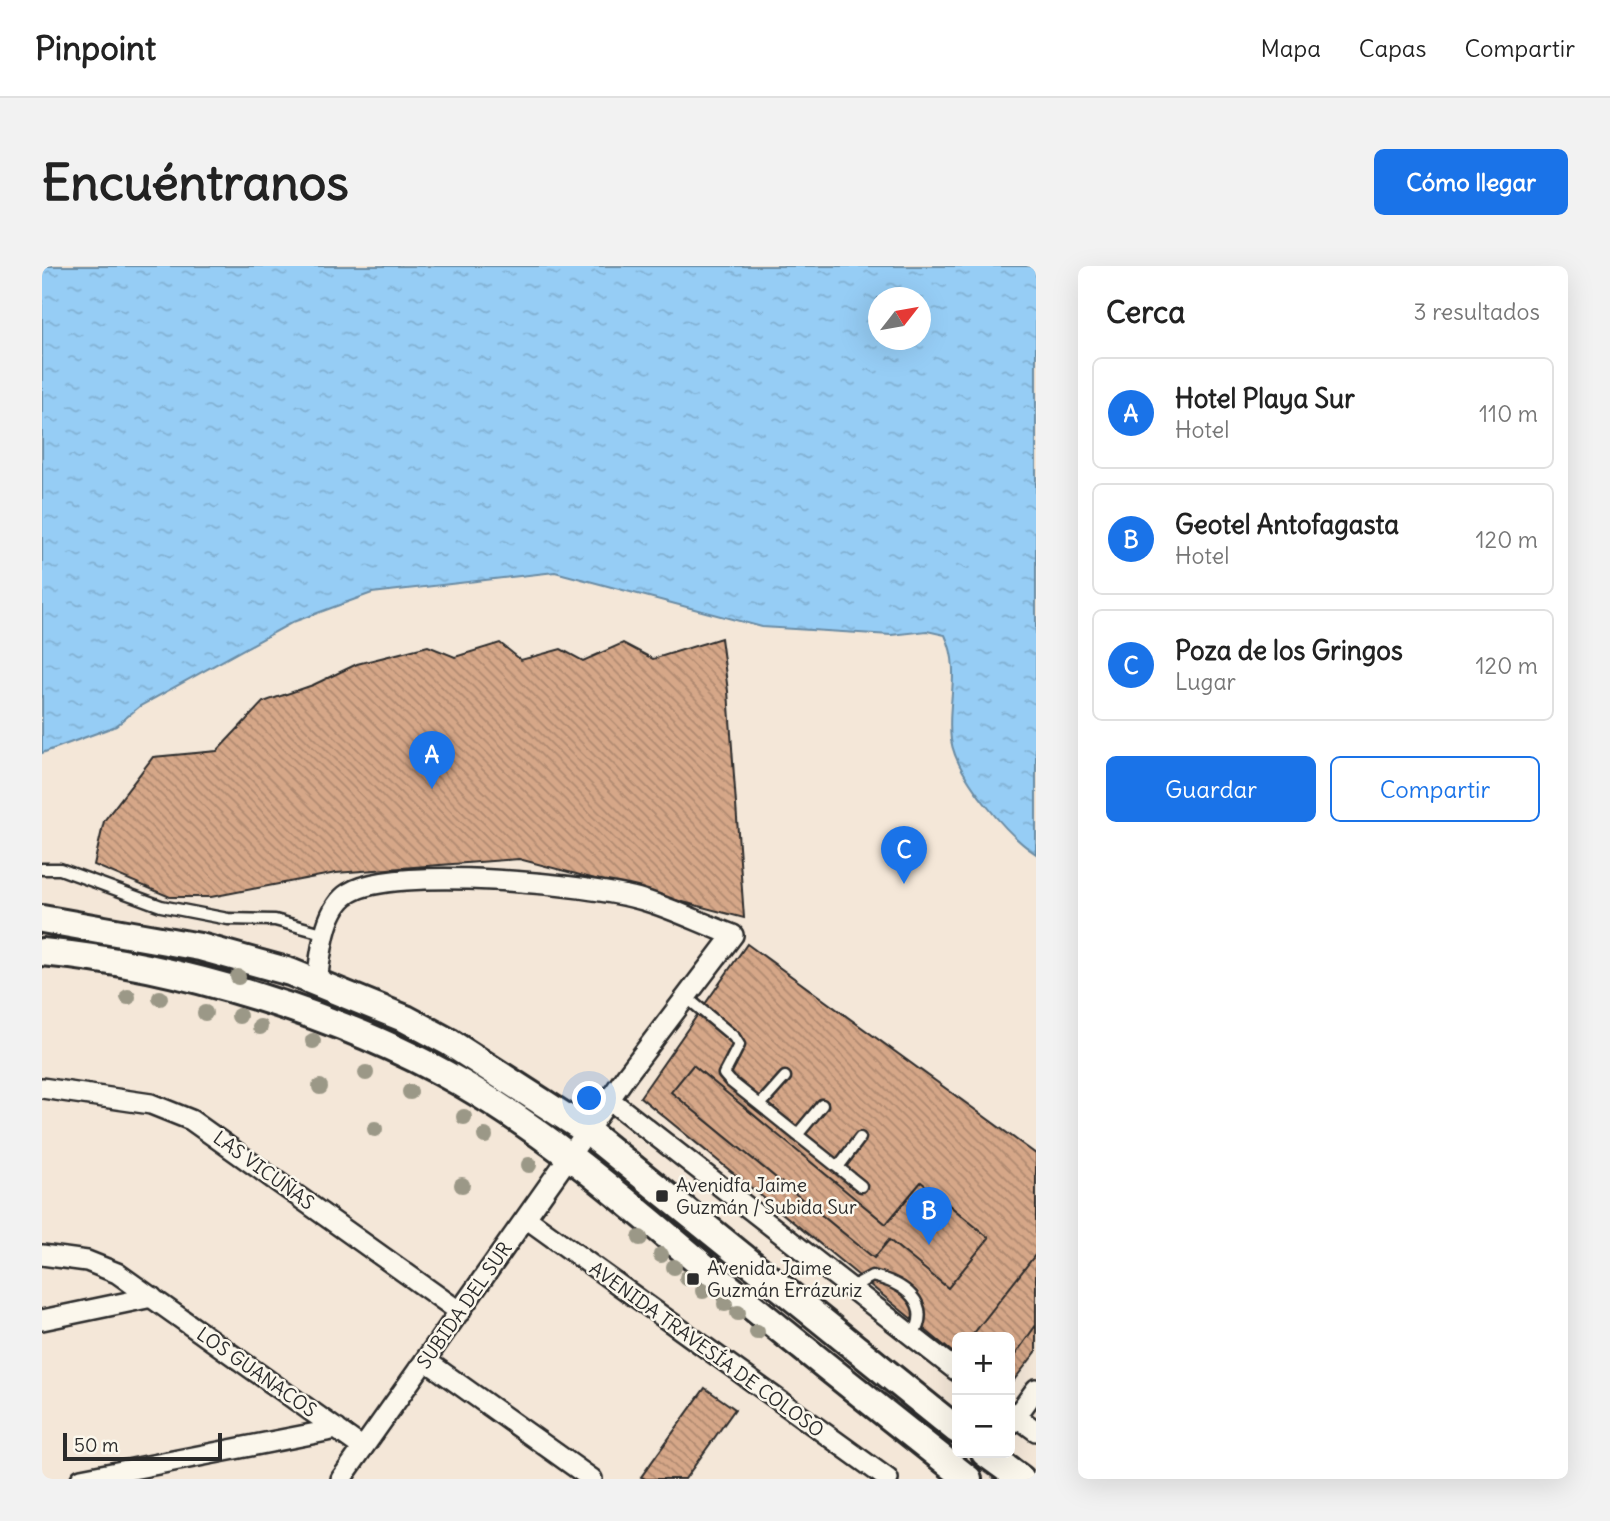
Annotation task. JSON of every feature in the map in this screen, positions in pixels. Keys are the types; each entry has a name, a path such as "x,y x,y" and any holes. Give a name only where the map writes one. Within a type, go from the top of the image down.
{"main road":[{"path":"42,919 200,947 317,981 406,1019 449,1042 587,1131 952,1426"},
{"path":"42,952 198,981 323,1019 376,1041 460,1083 570,1156 968,1479"},
{"path":"993,1458 1021,1479"}],"street":[{"name":"SUBIDA DEL SUR","path":"326,934 335,906 349,892 382,883 461,878 533,882 642,900 733,935 587,1131 341,1479"},
{"path":"317,981 326,934"},
{"name":"LAS VICUÑAS","path":"42,1088 151,1104 191,1119 460,1312"},
{"path":"610,1100 952,1367"},
{"name":"AVENIDA TRAVESÍA DE COLOSO","path":"526,1219 888,1479"},
{"name":"LOS GUANACOS","path":"42,1255 98,1264 117,1273 363,1448"},
{"path":"42,1320 152,1297"},
{"path":"425,1360 592,1479"},
{"path":"1015,1414 1036,1389"},
{"path":"1015,1420 1036,1431"},
{"path":"81,1479 337,1429"},
{"path":"975,1479 986,1458"}],"lane":[{"path":"42,869 60,869 161,906 228,919 275,920 326,934"},
{"path":"686,997 734,1037 739,1045 724,1074 861,1186"},
{"path":"760,1105 785,1077"},
{"path":"797,1135 822,1105"},
{"path":"838,1167 860,1138"},
{"path":"850,1288 872,1276 895,1283 905,1290 921,1310 921,1322 913,1336"}],"water":[{"path":"42,266 1036,266 1036,854 1011,833 984,803 962,770 955,754 950,726 952,661 945,635 927,631 891,635 762,627 555,572 372,593 293,622 140,706 116,726 42,753"}],"building":[{"path":"721,638 728,691 744,918 519,859 336,873 211,897 170,897 94,865 104,821 153,757 217,751 263,702 313,685 357,664 428,646 455,657 500,643 521,660 561,649 583,661 623,643 653,659"},
{"path":"747,944 1036,1154 1036,1352 1015,1379 1015,1332 952,1332 952,1352 640,1097"},
{"path":"693,1065 886,1224 921,1182 989,1238 948,1288 889,1240 874,1258 671,1092"},
{"path":"1036,1254 1036,1325 1015,1355 1015,1332 975,1332"},
{"path":"705,1388 735,1409 685,1479 641,1477"}],"place":[{"name":"Hotel Playa Sur","path":"432,789"},
{"name":"Poza de los Gringos","path":"904,884"},
{"name":"Avenidfa Jaime Guzmán / Subida Sur","path":"662,1196"},
{"name":"Geotel Antofagasta","path":"929,1245"},
{"name":"Avenida Jaime Guzmán Errázuriz","path":"693,1279"}]}
